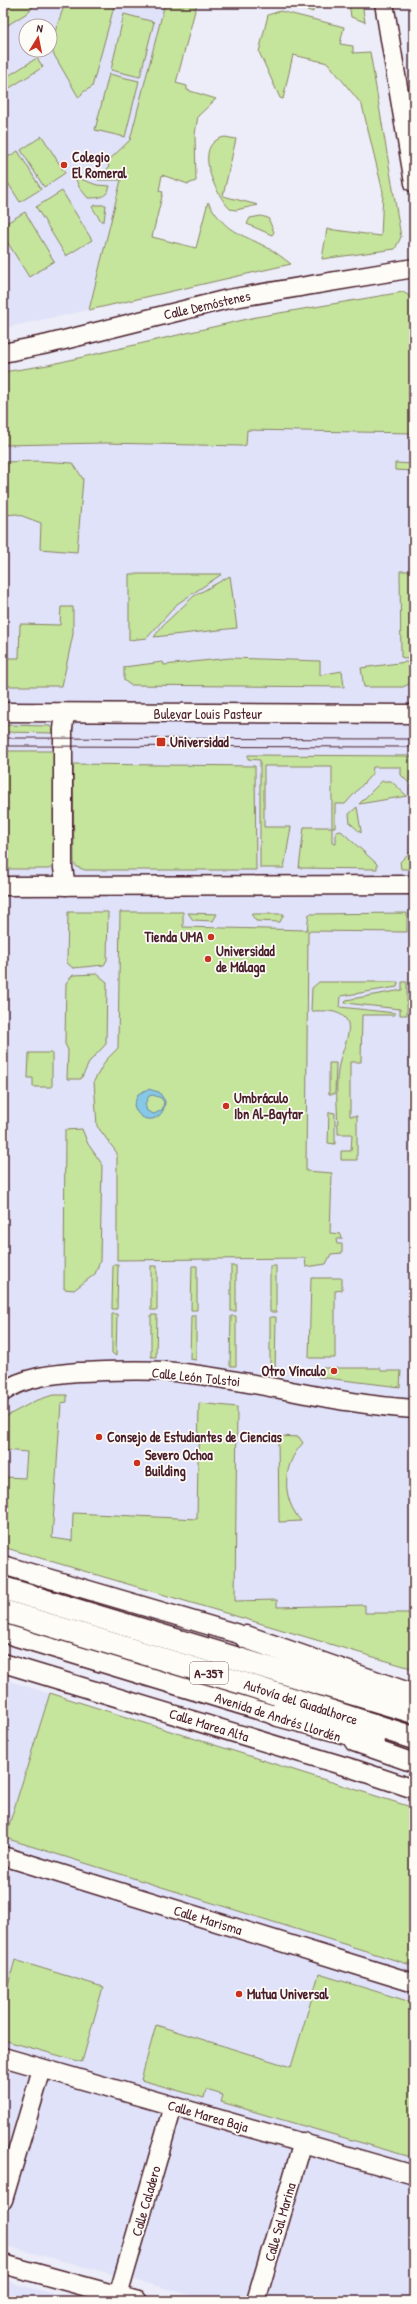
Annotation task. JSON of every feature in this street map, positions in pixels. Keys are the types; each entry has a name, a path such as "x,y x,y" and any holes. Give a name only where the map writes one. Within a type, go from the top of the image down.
{"highway":[{"name":"Autovía del Guadalhorce","path":"3,1588 414,1712"},
{"name":"Autovía del Guadalhorce","path":"3,1611 242,1683 414,1738"},
{"path":"246,1636 414,1696"},
{"path":"278,1715 414,1751"}],"street":[{"path":"384,3 414,183"},
{"name":"Calle Demóstenes","path":"3,353 48,344 228,299 414,268"},
{"name":"Bulevar Louis Pasteur","path":"3,712 414,714"},
{"path":"65,713 63,738 64,868 66,886"},
{"path":"3,886 414,885"},
{"name":"Calle León Tolstoi","path":"3,1392 9,1388 47,1375 66,1372 107,1370 173,1372 294,1390 347,1402 414,1409"},
{"path":"3,1560 46,1577"},
{"path":"3,1565 414,1685"},
{"name":"Avenida de Andrés Llordén","path":"3,1633 278,1715 414,1763"},
{"name":"Calle Marea Alta","path":"3,1663 414,1789"},
{"name":"Calle Marisma","path":"3,1856 414,1983"},
{"name":"Calle Marea Baja","path":"3,2057 414,2175"},
{"path":"3,2200 42,2069"},
{"name":"Calle Caladero","path":"118,2296 173,2106"},
{"name":"Calle Sal Marina","path":"256,2301 303,2142"},
{"path":"3,2264 138,2301"}],"shaded area":[{"name":"Colegio El Romeral","path":"3,3 177,3 129,148 89,310 3,328"},
{"name":"Universidad de Málaga","path":"403,292 414,299 414,1669 3,1547 3,372 48,365 256,317"},
{"path":"3,1679 414,1808 414,2301 213,2301 3,2245"},
{"path":"3,2280 27,2287 80,2301 3,2301"}],"green space":[{"path":"3,3 37,3 27,13 3,28"},
{"path":"67,3 115,3 92,87 83,92 79,98 56,58 58,58 58,23 64,6"},
{"path":"165,3 197,3 176,83 187,86 187,90 216,99 198,116 195,134 196,181 188,184 162,175 159,191 163,192 152,237 196,248 208,202 221,221 228,227 271,250 291,264 89,310 121,180 98,180 109,167 107,162 130,140"},
{"path":"289,3 313,3 313,12 290,4"},
{"path":"349,3 362,3 365,22 351,17"},
{"path":"280,11 344,27 340,44 353,46 353,53 370,52 401,237 395,249 322,259 327,229 381,236 383,192 362,105 328,63 293,55 283,99 280,98 259,52 268,15"},
{"path":"124,14 154,22 140,77 111,70"},
{"path":"37,58 43,67 3,92 3,79"},
{"path":"109,74 139,81 125,137 95,130"},
{"path":"42,136 65,173 44,187 21,150"},
{"path":"225,137 236,139 223,196 258,205 236,210 230,209 218,192 209,170 209,149 215,141"},
{"path":"18,151 41,189 20,202 3,175 3,160"},
{"path":"75,177 97,185 110,186 109,190 105,195 96,198 88,198 79,187"},
{"path":"62,191 92,240 66,256 36,207"},
{"path":"94,205 106,205 104,221 101,221 92,207"},
{"path":"25,212 54,261 29,277 3,235 3,225"},
{"path":"261,216 268,218 274,232 272,235 247,224 250,218"},
{"path":"403,292 414,299 414,433 247,430 246,445 242,446 105,443 3,445 3,372 48,365 256,317"},
{"path":"38,461 73,463 83,479 77,552 40,549 41,523 17,514 3,515 3,462"},
{"path":"395,463 414,464 414,471 395,470"},
{"path":"400,571 414,571 414,661 401,657"},
{"path":"129,574 222,574 177,604 147,638 129,640"},
{"path":"230,576 237,628 154,637 163,625 194,596"},
{"path":"61,607 73,607 73,634 62,686 3,686 3,658 19,658 20,624 60,625"},
{"path":"230,658 320,661 320,675 342,671 344,687 130,685 124,680 124,667 163,662 164,665"},
{"path":"406,662 414,665 413,682 403,687 364,687 361,668"},
{"path":"3,725 50,726 54,733 3,732"},
{"path":"3,751 54,751 54,865 49,869 3,869"},
{"path":"248,755 414,756 414,788 401,775 401,767 373,767 372,774 345,804 335,804 335,827 332,827 332,766 264,766 264,827 291,827 284,868 260,868 260,760 248,759"},
{"path":"73,764 255,766 256,870 85,870 77,867 74,863"},
{"path":"382,781 391,781 407,796 359,804"},
{"path":"357,807 361,833 350,823 349,814"},
{"path":"304,827 332,827 332,843 336,844 336,832 341,831 377,864 377,869 299,868"},
{"path":"414,848 414,869 401,869 400,862"},
{"path":"68,912 108,912 107,960 104,965 73,968 67,963"},
{"path":"120,912 183,912 183,927 307,930 309,914 407,913 407,932 308,931 306,1171 332,1173 330,1233 341,1234 342,1239 336,1239 337,1244 342,1244 342,1253 331,1254 326,1264 306,1267 305,1258 117,1260 117,1153 97,1126 94,1081 106,1060 118,1048"},
{"path":"188,913 217,914 213,921 193,920"},
{"path":"251,914 284,914 280,922 256,921"},
{"path":"97,974 107,982 106,1044 90,1061 81,1079 67,1079 68,1050 65,1044 66,983 73,975"},
{"path":"319,982 398,982 397,987 341,996 340,1007 395,1013 395,1015 362,1015 361,1062 350,1062 350,1116 357,1116 357,1160 341,1160 341,1151 351,1151 352,1134 338,1134 337,1078 340,1060 348,1033 348,1023 343,1016 335,1012 311,1011 312,988"},
{"path":"402,982 407,982 407,1015 400,1015 400,1009 345,1003 346,1000 402,990"},
{"path":"29,1053 52,1053 52,1087 33,1087 33,1078 28,1078"},
{"path":"329,1063 336,1063 335,1094 329,1094"},
{"path":"329,1112 335,1113 335,1144 328,1143"},
{"path":"82,1129 88,1144 102,1164 100,1261 95,1274 74,1290 64,1289 65,1130"},
{"path":"113,1265 118,1265 117,1309 112,1309"},
{"path":"151,1266 157,1266 157,1310 151,1310"},
{"path":"192,1266 197,1266 197,1310 191,1310"},
{"path":"231,1266 236,1266 236,1311 231,1311"},
{"path":"270,1266 276,1266 276,1312 270,1312"},
{"path":"311,1278 342,1278 342,1290 335,1291 335,1358 309,1358"},
{"path":"112,1314 117,1314 116,1356 112,1353"},
{"path":"151,1315 157,1315 156,1357 151,1357"},
{"path":"191,1316 196,1316 196,1360 190,1359"},
{"path":"231,1316 236,1316 236,1366 230,1366"},
{"path":"270,1317 276,1317 275,1374 270,1373"},
{"path":"314,1368 380,1368 381,1371 401,1371 400,1387 318,1377"},
{"path":"410,1371 414,1371 414,1388 410,1388"},
{"path":"53,1395 67,1395 67,1402 61,1403 52,1538 72,1541 73,1513 197,1519 199,1403 237,1407 235,1601 277,1600 277,1607 365,1605 365,1613 414,1613 414,1669 3,1547 3,1477 25,1478 27,1452 3,1450 3,1418 35,1401"},
{"path":"278,1436 299,1437 303,1443 291,1461 287,1482 287,1492 290,1502 294,1512 301,1521 279,1522"},
{"path":"50,1693 414,1808 414,1966 5,1838"},
{"path":"15,1960 103,1987 82,2062 3,2040 3,2003"},
{"path":"319,1974 414,2003 414,2158 221,2102 223,2095 206,2090 204,2098 141,2080 156,2025 291,2067"}],"water":[{"path":"148,1089 159,1092 165,1101 161,1114 151,1119 146,1119 141,1116 137,1112 134,1105 138,1094","holes":["153,1095 161,1098 164,1102 162,1110 154,1114 147,1111 145,1104 149,1096"]}],"tram line":[{"path":"3,738 414,739"},
{"path":"3,746 414,747"}],"place":[{"name":"Colegio El Romeral","path":"64,165"},
{"name":"Universidad","path":"161,742"},
{"name":"Tienda UMA","path":"211,937"},
{"name":"Universidad de Málaga","path":"208,959"},
{"name":"Umbráculo Ibn Al-Baytar","path":"226,1106"},
{"name":"Otro Vínculo","path":"334,1371"},
{"name":"Consejo de Estudiantes de Ciencias","path":"99,1437"},
{"name":"Severo Ochoa Building","path":"137,1463"},
{"name":"Mutua Universal","path":"239,1994"}]}
